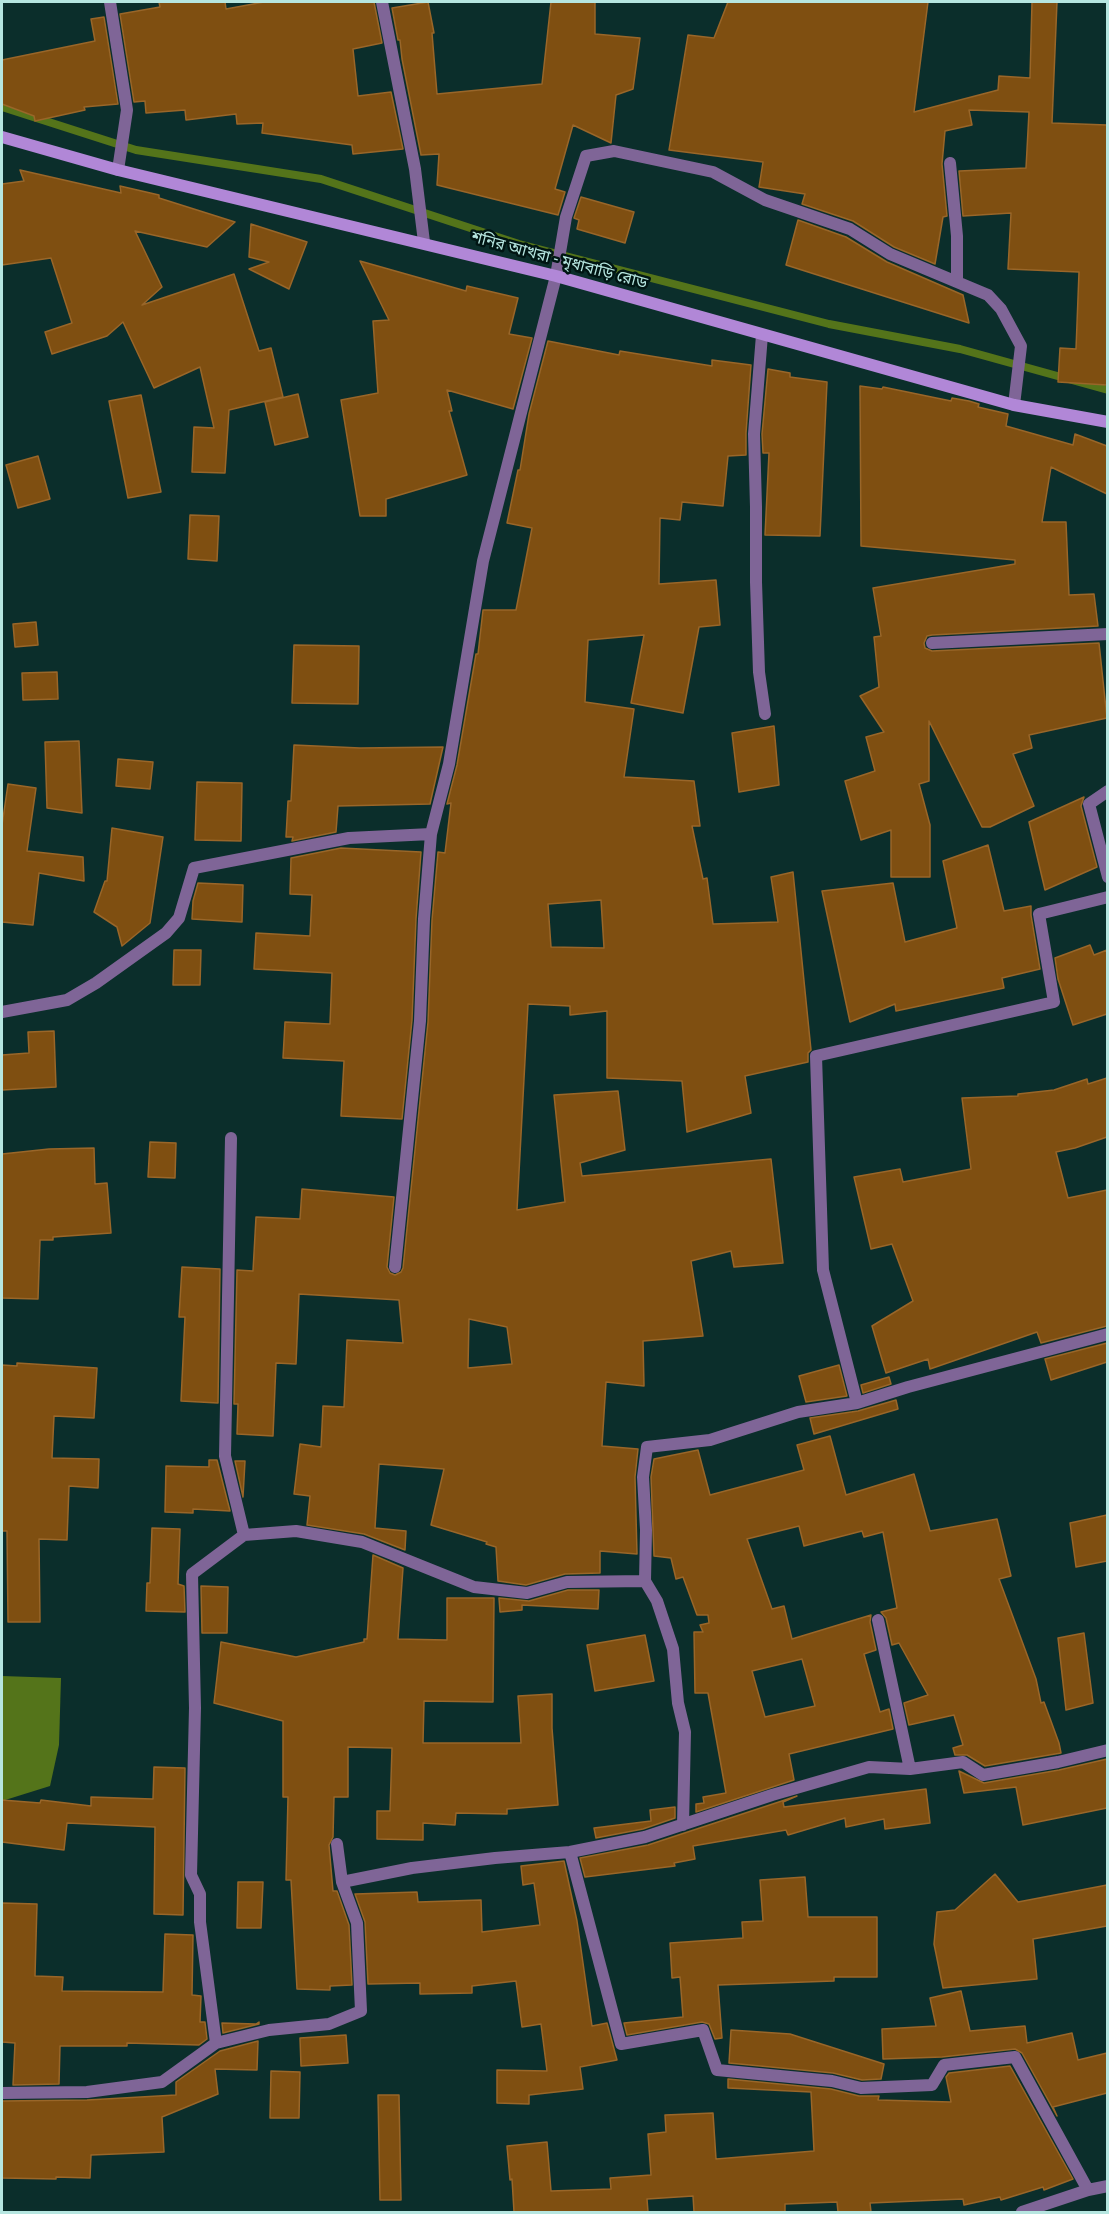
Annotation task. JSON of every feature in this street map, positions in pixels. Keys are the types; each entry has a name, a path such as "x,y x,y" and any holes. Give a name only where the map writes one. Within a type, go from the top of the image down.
{"main road":[{"name":"শনির আখরা - মৃধাবাড়ি রোড","path":"2,137 118,170 424,242 556,276 762,334 1107,422"}],"street":[{"path":"110,2 126,110 118,170"},
{"path":"382,2 415,169 424,242"},
{"path":"395,1267 420,1021 430,834 449,764 483,561 556,276 566,217 586,156 614,151 714,172 765,200 850,229 890,254 988,295 1001,309 1020,346 1015,400"},
{"path":"950,163 957,236 957,282"},
{"path":"762,334 753,434 759,672 765,714"},
{"path":"933,643 1107,634"},
{"path":"1107,791 1089,804 1107,877"},
{"path":"2,1012 67,1000 96,983 166,933 179,918 194,868 349,838 430,834"},
{"path":"857,1403 823,1270 816,1056 1054,1002 1039,914 1107,897"},
{"path":"231,1138 225,1456 244,1535"},
{"path":"683,1825 685,1732 678,1703 673,1649 657,1601 645,1581 646,1530 643,1477 647,1447 710,1440 798,1412 857,1403 1107,1334"},
{"path":"216,2043 200,1922 200,1894 191,1875 195,1708 192,1574 244,1535 296,1531 362,1542 474,1587 527,1593 567,1582 645,1581"},
{"path":"878,1620 910,1769"},
{"path":"342,1882 412,1868 570,1852 645,1837 869,1767 910,1769 963,1762 983,1775 1107,1750"},
{"path":"2,2093 87,2092 162,2082 216,2043 269,2030 329,2024 361,2011 357,1923 342,1882 337,1844"},
{"path":"570,1852 621,2044 703,2030 717,2070 832,2081 861,2088 932,2085 944,2065 1016,2057 1088,2190"},
{"path":"1022,2212 1107,2186"}],"shaded area":[{"path":"2,1676 61,1678 59,1745 50,1786 2,1801"}],"building":[{"path":"159,2 225,2 226,9 264,2 374,2 382,43 353,49 358,96 391,92 403,149 353,154 352,145 262,133 263,123 237,124 236,114 186,120 185,110 146,113 145,101 134,102 120,14 160,7"},
{"path":"428,2 434,33 432,33 437,94 542,84 551,2 595,2 595,34 640,38 633,89 616,95 611,143 573,125 555,189 565,192 558,215 437,185 439,154 421,155 392,8"},
{"path":"728,2 928,2 914,112 998,90 999,76 1030,78 1032,2 1057,2 1052,123 1107,125 1107,385 1058,382 1060,348 1076,349 1079,272 1008,269 1011,213 963,216 959,171 1026,168 1029,112 969,110 972,125 945,131 942,164 947,216 943,217 935,264 894,247 853,221 802,204 805,194 759,187 763,162 669,150 688,35 714,38"},
{"path":"104,17 118,104 84,107 85,110 35,121 34,116 2,104 2,60 95,41 91,19"},
{"path":"20,170 121,193 120,186 159,195 159,198 235,222 207,247 135,231 162,287 142,305 234,274 259,351 271,348 283,397 229,410 225,473 192,472 194,427 214,428 200,367 154,388 123,322 107,336 52,354 45,332 72,323 51,258 2,265 2,184 24,181"},
{"path":"581,197 634,212 625,243 577,229 579,220 574,218"},
{"path":"798,220 846,237 887,262 963,295 969,323 786,265"},
{"path":"251,224 307,242 289,289 249,269 269,262 249,257"},
{"path":"360,261 466,291 467,286 518,298 509,334 532,338 513,409 447,390 452,411 449,411 467,475 386,499 386,516 360,516 341,400 378,393 373,321 389,320"},
{"path":"548,341 619,355 620,351 712,366 712,360 751,365 746,455 728,456 723,506 682,502 680,520 660,518 659,584 716,580 720,625 699,627 683,713 631,703 644,635 588,640 585,702 634,709 624,777 694,781 700,826 692,826 703,879 707,878 713,924 778,922 771,877 793,872 811,1050 808,1053 808,1062 745,1076 751,1113 687,1132 682,1081 607,1078 607,1011 570,1015 570,1006 528,1004 517,1210 565,1202 554,1095 618,1091 625,1150 580,1163 582,1176 771,1159 783,1263 734,1267 731,1251 691,1261 703,1336 643,1341 644,1386 606,1382 602,1446 638,1449 635,1477 637,1554 600,1551 600,1573 565,1574 526,1585 498,1581 496,1547 486,1544 487,1542 431,1525 444,1469 379,1464 375,1528 406,1531 405,1550 364,1534 307,1525 310,1496 294,1494 300,1444 321,1447 323,1406 344,1407 347,1340 403,1343 399,1300 299,1294 296,1364 276,1363 273,1436 237,1434 238,1404 234,1404 237,1270 253,1271 256,1217 300,1219 302,1189 394,1197 387,1267 390,1273 395,1275 403,1268 428,1022 432,920 438,852 445,853 451,803 447,804 457,765 476,654 478,654 483,610 516,610 532,528 507,523 518,470 520,470 529,414","holes":["601,900 604,948 551,947 548,904","469,1319 507,1327 512,1364 468,1368"]},
{"path":"768,369 790,373 790,377 827,382 820,536 765,535 769,453 763,453 762,434"},
{"path":"860,386 882,389 883,387 951,401 952,398 969,401 979,404 978,407 1008,414 1006,426 1073,445 1075,434 1107,446 1107,494 1051,467 1042,522 1066,522 1069,595 1094,594 1098,626 932,635 927,636 924,643 925,648 932,651 1099,643 1107,718 1029,735 1032,748 1013,754 1034,806 990,827 982,827 929,721 929,781 919,784 930,825 930,877 891,877 891,830 861,840 845,781 875,771 866,737 884,732 860,696 879,687 874,637 881,636 873,588 1015,564 1015,560 861,546"},
{"path":"298,394 308,437 275,445 265,402"},
{"path":"141,395 161,492 128,498 109,401"},
{"path":"38,456 50,499 18,508 6,465"},
{"path":"190,515 219,516 217,561 188,559"},
{"path":"36,622 38,645 15,647 13,624"},
{"path":"294,645 359,646 358,704 292,703"},
{"path":"57,672 58,699 23,700 22,673"},
{"path":"774,726 779,785 739,792 732,733"},
{"path":"79,741 82,813 47,808 45,742"},
{"path":"294,745 360,748 443,747 430,804 338,806 336,832 292,841 293,837 286,837 288,801 291,801"},
{"path":"118,759 153,762 150,789 116,786"},
{"path":"197,782 242,783 241,841 195,840"},
{"path":"8,784 36,788 27,851 83,857 84,881 39,873 33,925 2,922 2,825"},
{"path":"1084,797 1081,806 1097,867 1045,890 1029,822"},
{"path":"112,828 163,837 150,923 122,946 117,927 94,912 105,881 107,881"},
{"path":"988,845 1004,911 1031,906 1040,969 1002,978 1004,988 896,1011 895,1004 850,1022 822,891 893,883 905,942 957,928 943,861"},
{"path":"341,848 421,852 412,1020 402,1119 341,1116 344,1061 283,1058 285,1022 330,1024 332,973 254,969 256,933 310,936 312,895 290,894 291,858"},
{"path":"198,883 243,885 242,922 192,919 193,901"},
{"path":"1090,945 1094,955 1107,950 1107,1014 1073,1025 1058,979 1055,958"},
{"path":"174,950 201,950 200,985 173,985"},
{"path":"54,1031 56,1087 2,1090 2,1055 29,1053 28,1032"},
{"path":"1107,1078 1107,1137 1056,1152 1068,1198 1107,1190 1107,1326 1041,1343 1037,1332 930,1369 928,1359 886,1373 872,1326 913,1301 892,1244 871,1249 854,1177 900,1169 903,1182 971,1169 962,1098 1018,1096 1018,1094 1054,1090 1087,1079 1088,1084"},
{"path":"150,1142 176,1143 175,1178 148,1177"},
{"path":"94,1148 95,1184 107,1183 111,1233 40,1240 38,1299 2,1298 2,1154 49,1149"},
{"path":"182,1267 220,1269 218,1403 181,1401 185,1317 179,1317"},
{"path":"1107,1343 1107,1362 1051,1380 1045,1359"},
{"path":"17,1363 97,1368 94,1418 54,1416 52,1458 99,1459 98,1488 69,1486 67,1540 39,1539 40,1622 8,1622 7,1531 2,1531 2,1365 17,1366"},
{"path":"839,1365 847,1396 806,1402 799,1376"},
{"path":"889,1377 891,1384 863,1393 861,1385"},
{"path":"896,1400 898,1409 814,1434 810,1418 858,1411"},
{"path":"830,1436 846,1495 914,1474 930,1531 997,1519 1011,1576 999,1579 1036,1679 1041,1703 1044,1702 1061,1753 985,1766 967,1755 955,1755 953,1748 963,1745 954,1715 909,1725 904,1703 928,1695 899,1643 892,1645 886,1618 881,1612 897,1608 883,1532 864,1537 862,1531 804,1546 799,1526 747,1539 772,1609 784,1606 792,1639 871,1615 870,1622 876,1650 864,1654 880,1712 889,1709 893,1729 789,1754 794,1780 696,1812 696,1804 704,1803 703,1797 726,1793 708,1693 695,1693 694,1632 703,1632 700,1625 709,1623 708,1615 697,1615 683,1577 676,1579 671,1558 654,1556 651,1477 654,1459 698,1450 710,1495 804,1470 797,1445","holes":["802,1659 815,1706 765,1717 752,1671"]},
{"path":"209,1460 217,1460 230,1511 193,1509 193,1513 165,1512 166,1466 209,1467"},
{"path":"235,1461 245,1461 243,1497"},
{"path":"1107,1515 1107,1561 1076,1567 1070,1523"},
{"path":"152,1528 180,1529 178,1584 184,1586 185,1612 146,1611 147,1583 150,1583"},
{"path":"373,1555 403,1568 398,1639 447,1640 447,1598 494,1598 493,1702 424,1701 423,1743 521,1743 518,1696 552,1694 552,1728 558,1805 507,1809 507,1814 456,1813 455,1825 423,1823 423,1840 377,1839 377,1811 390,1811 392,1748 348,1747 348,1797 334,1797 333,1837 329,1845 333,1891 337,1891 349,1925 352,1985 330,1986 330,1990 297,1989 291,1880 286,1880 288,1797 283,1797 283,1721 214,1703 221,1642 296,1657 364,1642 364,1639 367,1639"},
{"path":"201,1586 228,1587 227,1633 202,1633"},
{"path":"568,1590 599,1590 598,1609 522,1605 522,1610 500,1612 499,1598 529,1601"},
{"path":"1084,1633 1093,1703 1066,1710 1058,1638"},
{"path":"645,1635 654,1681 595,1691 587,1645"},
{"path":"1107,1759 1107,1808 1023,1825 1016,1787 964,1793 959,1771 984,1783"},
{"path":"154,1767 185,1768 183,1915 154,1914 155,1827 67,1823 64,1850 2,1842 2,1800 40,1803 41,1800 91,1806 91,1797 153,1799"},
{"path":"926,1789 930,1823 885,1829 884,1819 846,1827 845,1818 788,1835 786,1830 693,1846 695,1859 674,1863 675,1866 585,1877 580,1858 648,1845 797,1796 783,1802 784,1807"},
{"path":"675,1807 675,1818 643,1829 596,1838 594,1828 651,1821 650,1810"},
{"path":"564,1861 577,1921 592,2026 607,2023 617,2060 580,2067 583,2089 529,2095 529,2104 497,2103 497,2070 547,2071 541,2024 522,2027 516,1981 472,1986 472,1993 420,1994 420,1983 368,1984 365,1922 355,1894 417,1892 418,1902 481,1900 482,1932 540,1925 534,1883 523,1885 521,1866"},
{"path":"995,1874 1018,1902 1107,1885 1107,1926 1033,1939 1037,1979 943,1988 934,1944 937,1912 955,1910"},
{"path":"805,1877 808,1917 877,1917 877,1977 834,1977 834,1981 718,1985 722,2038 715,2039 709,2024 702,2022 627,2035 624,2023 683,2017 680,1977 672,1978 670,1943 743,1938 742,1922 763,1921 760,1880"},
{"path":"238,1882 263,1882 261,1928 237,1928"},
{"path":"2,1903 37,1904 35,1976 63,1977 62,1991 163,1992 165,1934 193,1935 192,1995 201,1996 200,2022 205,2022 207,2039 199,2045 127,2043 127,2046 60,2046 59,2084 13,2085 15,2043 2,2042"},
{"path":"961,1991 970,2031 1025,2026 1027,2043 1072,2033 1078,2060 1107,2053 1107,2093 1053,2107 1057,2116 1022,2053 1015,2049 942,2057 883,2059 882,2029 936,2026 930,1998"},
{"path":"259,2022 259,2024 223,2033 222,2023 256,2024"},
{"path":"731,2030 790,2034 884,2064 881,2079 862,2080 833,2073 729,2063"},
{"path":"346,2035 348,2063 301,2066 300,2038"},
{"path":"258,2041 257,2070 215,2069 218,2094 162,2117 164,2152 91,2155 90,2178 2,2178 2,2101 87,2100 176,2095 176,2082 220,2051"},
{"path":"1010,2066 1073,2179 1044,2190 1043,2187 1001,2200 1000,2197 964,2205 963,2199 870,2203 871,2212 838,2212 837,2202 785,2204 785,2212 694,2212 693,2196 647,2199 648,2212 514,2212 507,2146 547,2142 551,2191 611,2189 610,2178 651,2175 648,2134 666,2132 665,2115 713,2113 716,2159 814,2151 811,2092 728,2088 728,2079 831,2089 859,2096 879,2096 878,2100 951,2102 946,2077 949,2073"},
{"path":"271,2071 300,2072 299,2118 270,2118"},
{"path":"378,2095 399,2095 401,2200 380,2200"}],"waterway":[{"path":"2,107 136,150 321,179 519,244 829,324 960,349 1108,390"}]}
